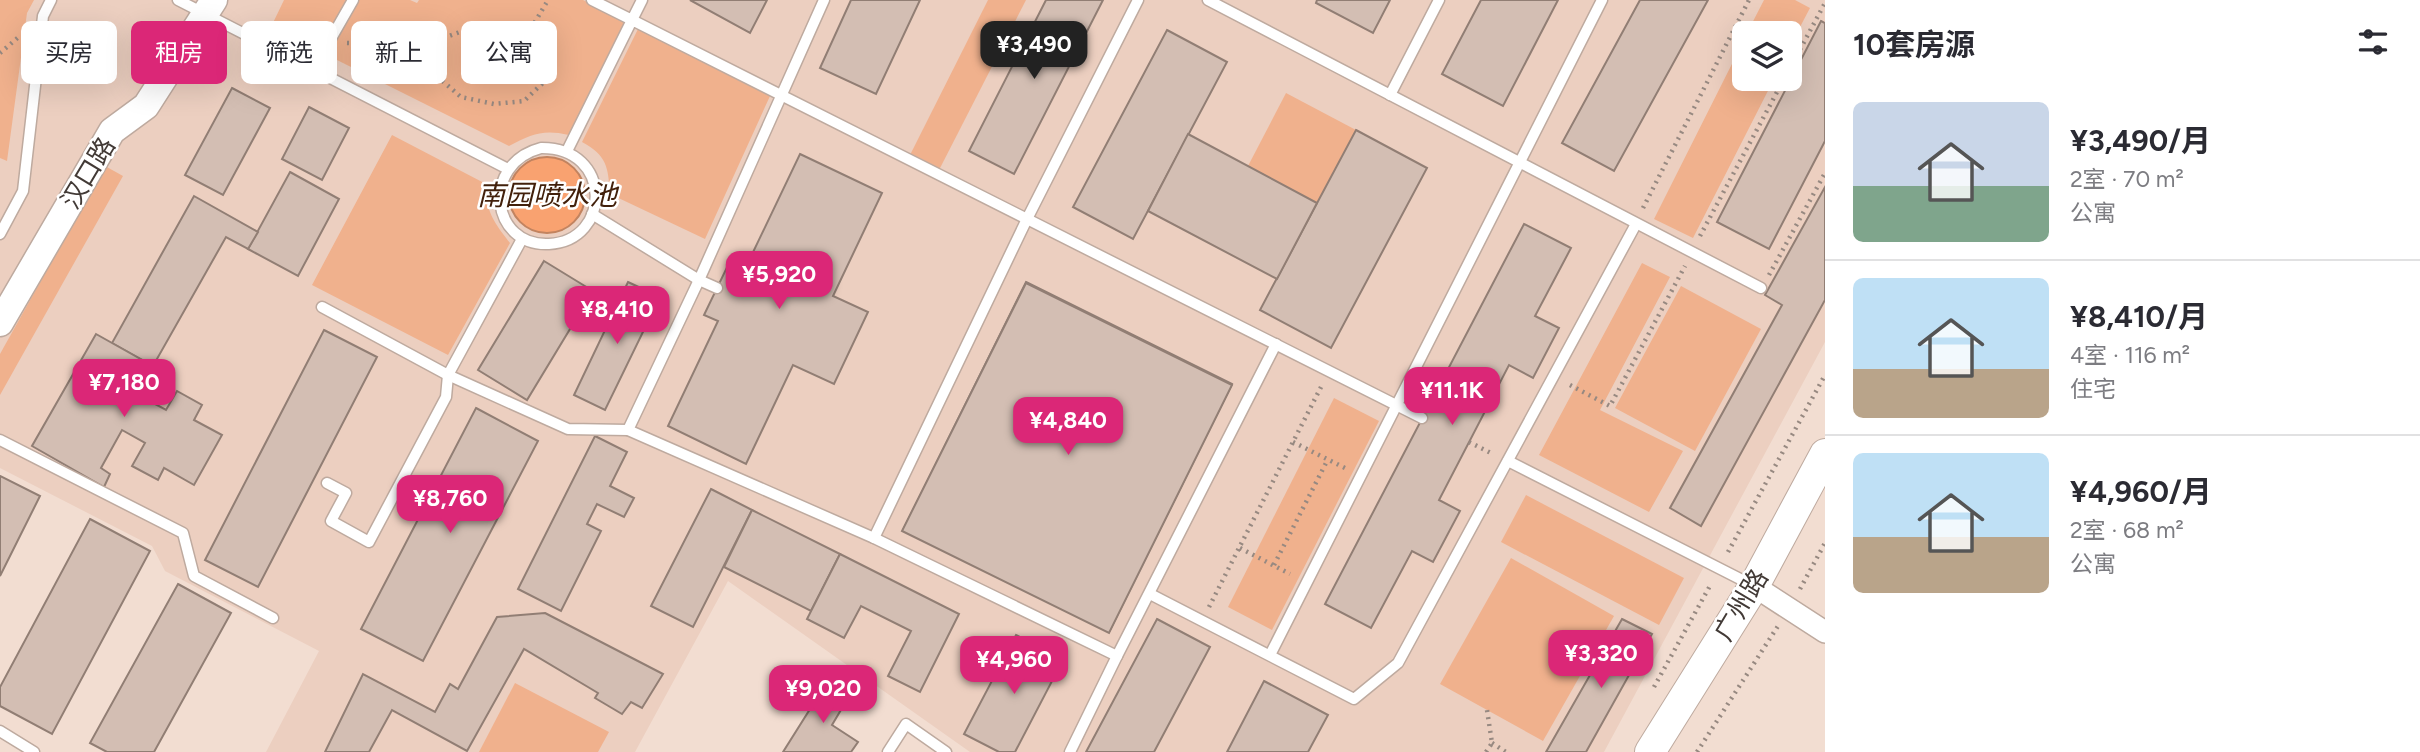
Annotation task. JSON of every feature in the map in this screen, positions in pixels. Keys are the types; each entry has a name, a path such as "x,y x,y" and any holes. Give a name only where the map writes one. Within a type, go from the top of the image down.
{"main road":[{"name":"广州路","path":"1650,752 1754,586 1825,454"}],"street":[{"name":"汉口路","path":"0,323 112,131 146,106 209,7"},
{"path":"1754,586 1825,632"}],"lane":[{"path":"0,234 23,191 43,16 51,0"},
{"path":"178,0 209,7 241,27"},
{"path":"337,28 353,0"},
{"path":"592,0 1422,418"},
{"path":"567,151 642,0"},
{"path":"628,430 699,280 824,0"},
{"path":"874,538 1027,219 1138,0"},
{"path":"1208,0 1762,288"},
{"path":"1390,95 1440,0"},
{"path":"1270,655 1602,0"},
{"path":"337,82 508,169"},
{"path":"554,148 567,151 586,166 593,179 596,201 592,214 582,230 564,241 549,244 522,239 509,224 500,202 500,190 508,169 522,155 532,150 554,148"},
{"path":"592,214 699,280 717,288"},
{"path":"1150,594 1354,699 1398,663 1636,224"},
{"path":"327,483 346,493 331,521 369,542 446,397 448,375 522,239"},
{"path":"322,307 448,375 568,429 628,430 874,538 1117,656"},
{"path":"1070,752 1276,345"},
{"path":"0,440 183,533 194,576 273,618"},
{"path":"1508,461 1754,586"},
{"path":"888,752 906,724 946,752"},
{"path":"0,731 34,752"}],"path":[{"path":"536,21 548,0"},
{"path":"1636,224 1749,0"},
{"path":"1802,45 1825,1"},
{"path":"446,84 460,97 494,104 524,101 542,84"},
{"path":"1762,288 1825,173"},
{"path":"1203,621 1329,371"},
{"path":"1293,442 1352,472"},
{"path":"1274,565 1328,460"},
{"path":"1697,752 1789,609 1825,543"},
{"path":"1240,548 1298,578"},
{"path":"1486,752 1492,743 1488,710"},
{"path":"1492,743 1507,752"}],"shaded area":[{"path":"0,0 1825,0 1825,342 1604,752 970,752 728,581 635,752 266,752 319,651 165,571 152,546 0,468"},
{"path":"0,0 34,0 26,21 21,21 21,57 7,161 0,158"},
{"path":"284,0 410,0 417,3 419,0 583,0 626,21 569,135 552,132 538,134 509,146 385,84 447,84 447,21 351,21 351,67 337,60 337,21 274,21"},
{"path":"988,0 1026,0 937,174 908,159"},
{"path":"1764,0 1795,0 1810,8 1802,23 1802,21 1753,21"},
{"path":"638,29 770,96 705,239 610,194 605,163 597,152 582,142"},
{"path":"1732,64 1732,91 1768,91 1693,238 1654,219"},
{"path":"1286,93 1356,130 1317,203 1248,166"},
{"path":"392,135 488,185 489,209 510,243 448,355 312,285"},
{"path":"105,166 123,176 0,395 0,354"},
{"path":"1642,263 1670,277 1600,410 1683,451 1649,512 1539,455"},
{"path":"1681,286 1761,329 1695,451 1615,408"},
{"path":"1334,398 1379,421 1272,630 1228,607"},
{"path":"1526,495 1684,578 1659,625 1501,542"},
{"path":"1511,558 1614,616 1543,741 1440,684"},
{"path":"515,683 609,732 598,752 479,752"}],"water":[{"name":"南园喷水池","path":"540,157 554,157 568,163 579,174 583,180 583,210 574,222 562,231 540,233 526,227 515,216 509,202 509,188 515,174 526,163"}],"building":[{"path":"690,0 767,0 750,33"},
{"path":"851,0 920,0 876,94 820,68"},
{"path":"1046,0 1103,0 1014,174 969,151"},
{"path":"1317,0 1390,0 1373,33 1316,3"},
{"path":"1481,0 1558,0 1503,106 1442,74"},
{"path":"1640,0 1708,0 1614,171 1562,143"},
{"path":"1821,21 1825,23 1825,141 1769,249 1717,222 1785,91 1802,91 1802,58"},
{"path":"1167,30 1227,62 1133,239 1073,207"},
{"path":"232,88 270,108 223,195 185,175"},
{"path":"309,107 349,128 322,180 282,159"},
{"path":"1356,130 1427,168 1331,348 1260,310"},
{"path":"1188,134 1317,203 1277,279 1148,211"},
{"path":"800,154 882,193 833,296 868,312 834,384 793,365 746,464 668,426 718,321 704,315 730,261 745,269"},
{"path":"290,172 339,199 298,276 248,249"},
{"path":"1825,187 1825,300 1701,526 1670,508 1782,305 1765,295"},
{"path":"194,196 258,232 248,249 226,237 153,366 112,343"},
{"path":"1524,224 1571,248 1535,316 1559,328 1533,378 1509,365 1439,500 1460,511 1433,562 1412,551 1371,628 1325,604"},
{"path":"544,261 593,291 527,400 478,370"},
{"path":"628,282 660,297 605,410 574,395"},
{"path":"1026,282 1232,384 1109,632 903,530"},
{"path":"1026,283 1232,385 1109,633 902,531"},
{"path":"324,330 377,357 258,587 205,560"},
{"path":"96,334 160,370 144,398 166,410 177,391 202,405 194,420 222,435 194,485 164,468 158,480 132,466 145,443 122,430 101,468 110,474 104,487 32,446"},
{"path":"476,408 538,441 423,661 361,629"},
{"path":"595,436 627,452 610,486 634,498 624,517 597,504 587,524 601,531 561,611 518,589"},
{"path":"0,476 40,496 0,576"},
{"path":"711,489 752,510 693,627 651,606"},
{"path":"752,510 840,554 811,611 724,567"},
{"path":"90,519 150,551 52,734 0,706 0,687"},
{"path":"840,554 959,614 920,692 888,676 911,631 861,606 844,638 807,619"},
{"path":"178,584 231,613 154,752 107,752 90,743"},
{"path":"545,613 663,674 642,708 631,702 622,714 595,698 598,693 524,649 467,751 392,710 369,752 325,752 363,674 435,712 450,684 458,689 497,617"},
{"path":"1157,619 1210,647 1154,752 1086,752"},
{"path":"1622,619 1652,634 1586,752 1546,752"},
{"path":"1016,635 1063,660 1015,752 999,752 964,734"},
{"path":"829,679 851,693 832,725 858,742 851,752 783,752"},
{"path":"1264,681 1328,715 1308,752 1227,752"}]}
